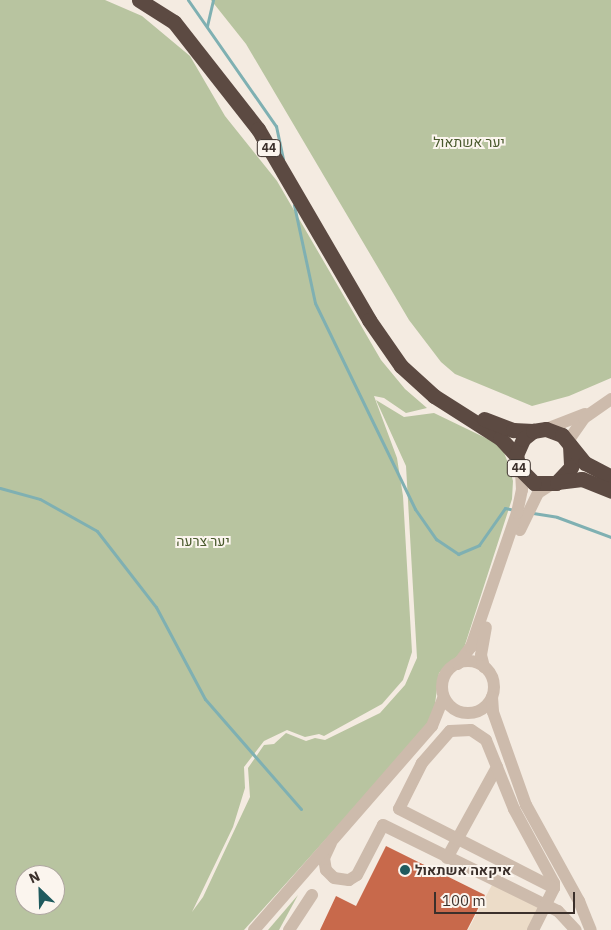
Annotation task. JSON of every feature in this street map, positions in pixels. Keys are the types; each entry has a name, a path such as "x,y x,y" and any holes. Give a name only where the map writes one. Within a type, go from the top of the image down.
{"highway":[{"name":"44","path":"139,0 174,22 258,129 369,320 388,350 418,383 500,438 516,455 521,472 534,483 554,483 582,479 611,491"},
{"name":"44","path":"369,320 400,359 439,394 498,425 523,432 540,430 559,432 587,465 611,477"},
{"name":"44","path":"516,455 523,439 540,430"},
{"path":"554,483 571,467 569,443"}],"street":[{"path":"569,443 584,418 611,399"},
{"path":"540,430 596,408"},
{"path":"521,472 523,510 485,631 481,655 484,667 494,681 492,712 532,817 567,877 591,930"},
{"path":"254,930 432,726 444,697 444,678 471,647 523,510 538,493 554,483"},
{"path":"458,664 470,662 484,667"},
{"path":"432,726 482,709 492,696"},
{"path":"444,697 452,708 490,722 501,734"},
{"path":"460,728 471,730 484,738 554,888 399,809 422,763 445,734 460,728"},
{"path":"448,858 497,767"},
{"path":"331,842 324,858 326,870 334,878 349,880 357,875 383,825 562,914 576,930"},
{"path":"533,930 554,888"},
{"path":"289,930 312,895"}],"green space":[{"name":"יער צרעה","path":"0,0 105,0 142,16 190,56 225,116 277,181 381,360 405,389 427,408 406,413 384,398 374,396 397,458 403,496 412,652 403,680 382,704 324,736 319,734 305,737 287,730 264,741 244,767 245,788 233,827 192,912 203,897 250,797 248,768 264,745 274,744 286,733 306,741 315,738 325,740 380,713 405,685 417,658 406,466 376,400 404,417 434,413 494,442 503,450 513,481 512,499 463,651 439,673 433,720 244,930 0,930"},
{"name":"יער אשתאול","path":"211,0 611,0 611,378 569,396 532,406 455,374 441,362 409,320 246,44"},
{"path":"298,895 279,930 268,930"}],"shaded area":[{"path":"494,881 545,906 533,930 468,930"}],"building":[{"name":"איקאה אשתאול","path":"386,846 485,895 467,930 320,930 336,896 356,906"}],"waterway":[{"path":"188,0 276,126 283,159"},
{"path":"207,26 213,0"},
{"path":"294,205 315,303 415,509 436,539 458,554 479,545 505,508 514,510"},
{"path":"0,488 40,499 97,531 156,607 205,699 301,809"},
{"path":"533,513 557,517 611,537"}],"place":[{"name":"איקאה אשתאול","path":"405,870"}]}
